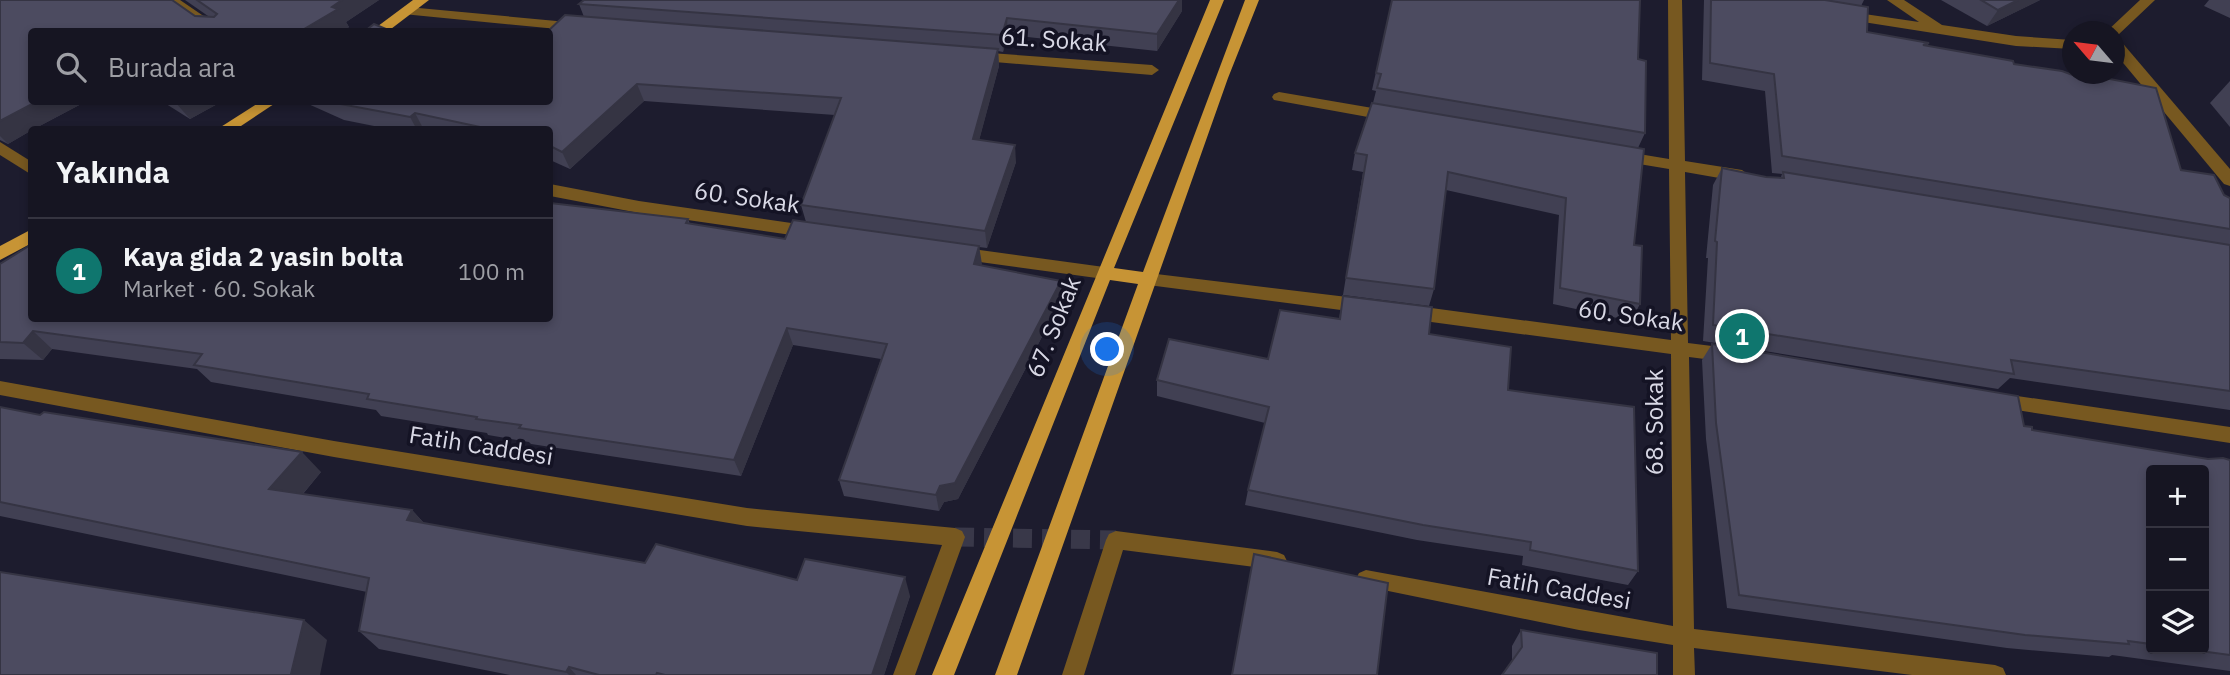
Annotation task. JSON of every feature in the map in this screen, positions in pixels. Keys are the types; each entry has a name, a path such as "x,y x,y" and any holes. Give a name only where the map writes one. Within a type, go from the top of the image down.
{"main road":[{"path":"383,28 422,0"},
{"name":"67. Sokak","path":"943,675 1217,0"},
{"path":"1006,675 1221,78 1252,0"},
{"path":"228,126 265,105"},
{"path":"0,254 28,237"},
{"path":"1104,273 1149,279"}],"street":[{"path":"171,0 214,28"},
{"name":"68. Sokak","path":"1675,0 1684,675"},
{"path":"1894,0 1944,31"},
{"path":"2125,21 2148,0"},
{"path":"408,11 588,28"},
{"path":"1823,11 1944,31 2062,44"},
{"path":"2125,54 2230,180"},
{"name":"61. Sokak","path":"960,56 1152,70"},
{"path":"1279,97 1402,118"},
{"path":"0,147 28,167"},
{"path":"1608,154 1757,179"},
{"name":"60. Sokak","path":"553,191 639,207 828,234"},
{"path":"937,250 1104,273"},
{"name":"60. Sokak","path":"1149,279 1681,347 1748,359"},
{"name":"Fatih Caddesi","path":"0,388 334,449 747,517 955,537 904,675"},
{"path":"1978,397 2230,435"},
{"path":"1073,675 1116,540 1256,557 1297,565"},
{"name":"Fatih Caddesi","path":"1350,575 1579,620 1682,637 1995,675"}],"building":[{"path":"0,0 172,0 195,16 214,17 217,14 197,0 342,0 332,7 338,9 306,28 28,28 28,105 30,105 0,121"},
{"path":"584,0 1179,0 1157,34 1007,18 1002,35 579,4"},
{"path":"1392,0 1640,0 1638,59 1646,61 1645,133 1377,88 1381,74 1376,73"},
{"path":"1711,0 1825,0 1868,7 1867,32 2013,61 2014,64 2062,71 2062,84 2125,82 2156,88 2181,170 2214,175 2224,195 2230,198 2230,229 1782,156 1774,74 1710,63"},
{"path":"1981,0 2018,0 1998,10"},
{"path":"565,15 998,49 973,139 1015,145 985,231 801,205 841,98 637,84 562,152 553,148 553,126 475,126 415,113 410,117 346,105 553,105 551,28"},
{"path":"1372,103 1644,149 1634,245 1642,246 1640,304 1560,288 1566,198 1448,172 1434,289 1346,278 1367,155 1355,153"},
{"path":"1722,168 1766,177 1784,178 1783,172 2230,245 2230,391 2011,360 2014,374 1713,325 1715,241"},
{"path":"553,203 688,219 686,223 785,239 793,220 979,246 974,264 1061,281 955,483 940,486 936,495 839,480 887,344 787,328 734,460 519,428 521,425 367,399 369,394 194,365 202,354 33,331 23,343 0,342 0,264 28,246 28,322 553,322"},
{"path":"1343,296 1432,307 1429,334 1511,347 1508,390 1634,407 1638,571 1530,550 1531,542 1423,525 1248,490 1269,407 1157,380 1169,339 1268,359 1280,310 1340,319"},
{"path":"1712,344 2018,396 2024,426 2032,427 2032,430 2208,459 2230,460 2230,655 2209,652 2209,465 2146,465 2146,643 2128,641 2129,644 2025,635 1739,595 1716,423"},
{"path":"0,407 302,452 269,489 412,510 407,520 645,563 656,544 797,580 805,559 905,577 872,675 599,675 569,667 566,672 359,631 369,578 0,502"},
{"path":"1254,554 1388,583 1377,675 1232,675"},
{"path":"0,572 304,620 291,674 297,675 0,675"},
{"path":"1521,630 1657,653 1657,675 1502,675 1522,647"}],"tunnel":[{"path":"955,537 1116,540"}],"place":[{"name":"Kaya gida 2 yasin bolta","path":"1742,336"}]}
